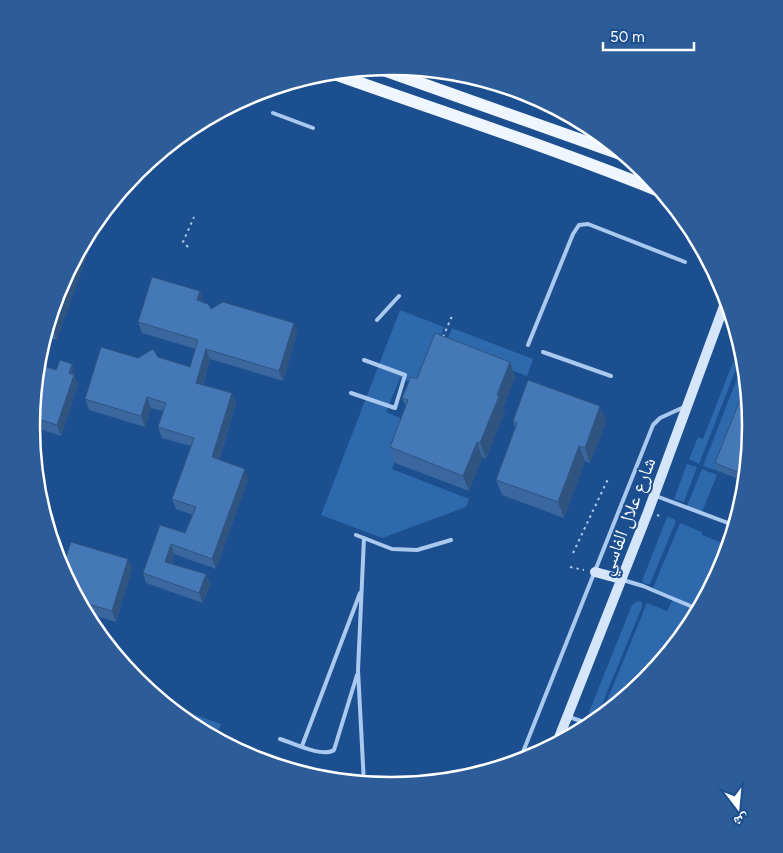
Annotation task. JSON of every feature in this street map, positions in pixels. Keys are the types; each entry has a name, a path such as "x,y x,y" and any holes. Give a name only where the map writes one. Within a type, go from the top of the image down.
{"main road":[{"path":"399,75 606,149"},
{"path":"346,78 452,114 648,187"}],"street":[{"name":"شارع علال الفاسي","path":"559,735 654,496 723,310"},
{"path":"595,572 621,579"}],"lane":[{"path":"273,113 313,128"},
{"path":"528,345 573,234 579,225 588,224 685,262"},
{"path":"378,320 399,296"},
{"path":"543,352 611,376"},
{"path":"351,393 395,408 406,376 364,360"},
{"path":"523,752 653,425 660,418 688,405"},
{"path":"654,496 729,523"},
{"path":"356,535 392,549 417,550 451,540"},
{"path":"364,538 358,670 364,777"},
{"path":"621,579 693,607"},
{"path":"302,746 362,588"},
{"path":"280,739 320,753 334,750 358,670"},
{"path":"566,716 583,722"}],"path":[{"path":"188,247 183,242 194,217"},
{"path":"440,343 452,316"},
{"path":"573,553 608,479"},
{"path":"570,567 595,572"}],"shaded area":[{"path":"400,310 444,327 421,386 400,378 386,412 410,422 392,469 469,499 466,507 382,538 321,515"},
{"path":"452,328 533,359 527,376 445,345"},
{"path":"736,356 737,366 699,464 689,459 698,437 703,439"},
{"path":"739,374 742,411 718,471 703,466"},
{"path":"687,464 697,467 684,502 674,499"},
{"path":"702,469 717,475 702,512 687,506"},
{"path":"667,517 676,521 650,584 646,584 642,581"},
{"path":"680,523 723,543 707,582 684,622 640,675 605,705 647,603 667,611 674,597 653,588"},
{"path":"638,601 642,602 642,607 600,709 591,716 589,712 632,605"},
{"path":"187,712 221,724 218,732"}],"building":[{"path":"152,277 200,291 197,300 208,304 211,309 223,302 294,323 279,371 206,349 196,383 232,393 212,457 245,469 212,559 171,544 165,562 206,574 199,593 143,573 160,525 185,533 196,507 172,499 194,438 158,427 166,403 147,397 141,416 85,399 101,347 138,358 153,349 158,357 190,367 198,340 138,322"},
{"path":"435,333 510,362 480,443 477,442 463,476 390,447 408,400 402,398 411,377 417,379"},
{"path":"60,360 72,364 69,373 74,375 57,425 40,420 45,367 56,370"},
{"path":"528,380 600,406 585,448 579,446 558,502 496,480 517,423 513,421"},
{"path":"741,396 743,426 740,473 715,463"},
{"path":"71,542 128,559 112,611 88,604 66,558"}]}
